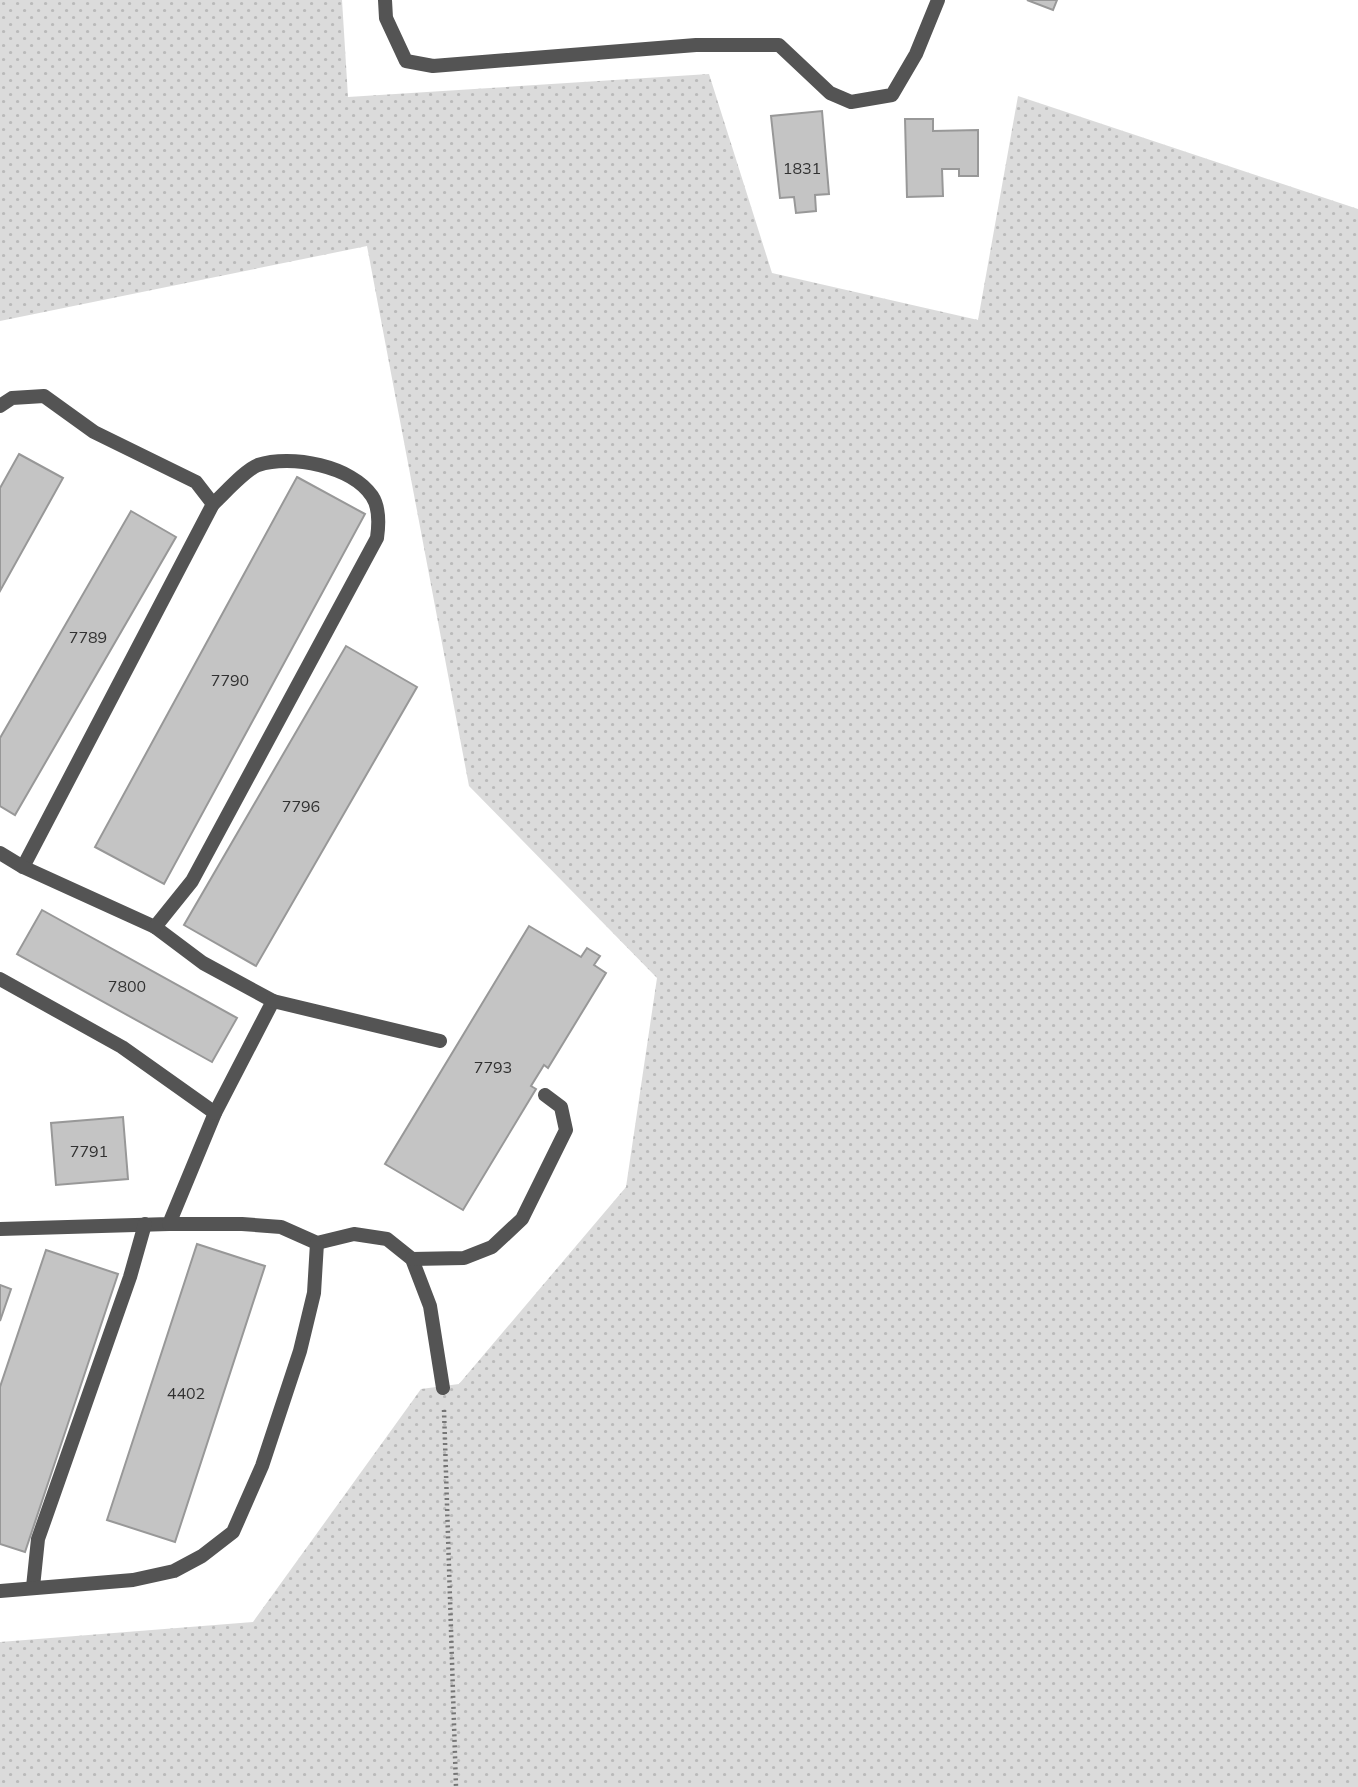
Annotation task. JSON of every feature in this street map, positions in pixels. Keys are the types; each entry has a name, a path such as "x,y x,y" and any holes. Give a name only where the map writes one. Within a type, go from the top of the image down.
{"street":[{"path":"385,0 386,18 406,61 433,66 696,45 779,45 830,93 851,102 892,95 916,54 938,0"},
{"path":"0,406 12,398 44,396 94,432 197,482 213,505"},
{"path":"23,867 213,505 255,466 285,459 311,461 357,481 373,497 380,521 377,538 192,881 155,927"},
{"path":"0,853 23,867 155,927 203,963 273,1001 440,1041"},
{"path":"0,979 122,1048 215,1113"},
{"path":"169,1224 215,1113 273,1001"},
{"path":"412,1259 464,1258 492,1247 522,1219 566,1130 561,1107 545,1095"},
{"path":"33,1587 38,1539 130,1277 145,1224"},
{"path":"0,1228 242,1224 281,1227 317,1243 354,1234 387,1239 412,1259 430,1306 443,1388"},
{"path":"0,1591 133,1580 174,1571 202,1556 233,1532 262,1466 300,1351 314,1293 317,1243"}],"path":[{"path":"443,1388 456,1787"}],"shaded area":[{"path":"0,0 342,0 348,97 709,74 772,273 978,320 1018,96 1358,209 1358,1787 0,1787 0,1642 253,1622 421,1389 459,1384 626,1187 657,978 469,786 367,246 0,321"}],"building":[{"path":"1027,0 1057,0 1053,10"},
{"path":"822,111 829,194 815,195 816,211 796,213 794,197 780,198 771,116"},
{"path":"905,119 933,119 933,131 978,130 978,176 959,176 959,169 942,169 943,196 907,197"},
{"path":"19,454 63,478 0,591 0,488"},
{"path":"297,477 365,514 164,884 95,847"},
{"path":"131,511 176,537 15,815 0,806 0,738"},
{"path":"346,646 417,687 256,966 184,925"},
{"path":"42,910 237,1018 212,1062 17,954"},
{"path":"529,926 581,957 587,948 600,956 594,965 606,973 548,1068 544,1065 531,1086 536,1089 463,1210 385,1164"},
{"path":"123,1117 128,1179 56,1185 51,1123"},
{"path":"197,1244 265,1266 175,1542 107,1520"},
{"path":"46,1250 118,1274 25,1552 0,1544 0,1387"},
{"path":"0,1285 11,1289 0,1321"}]}
